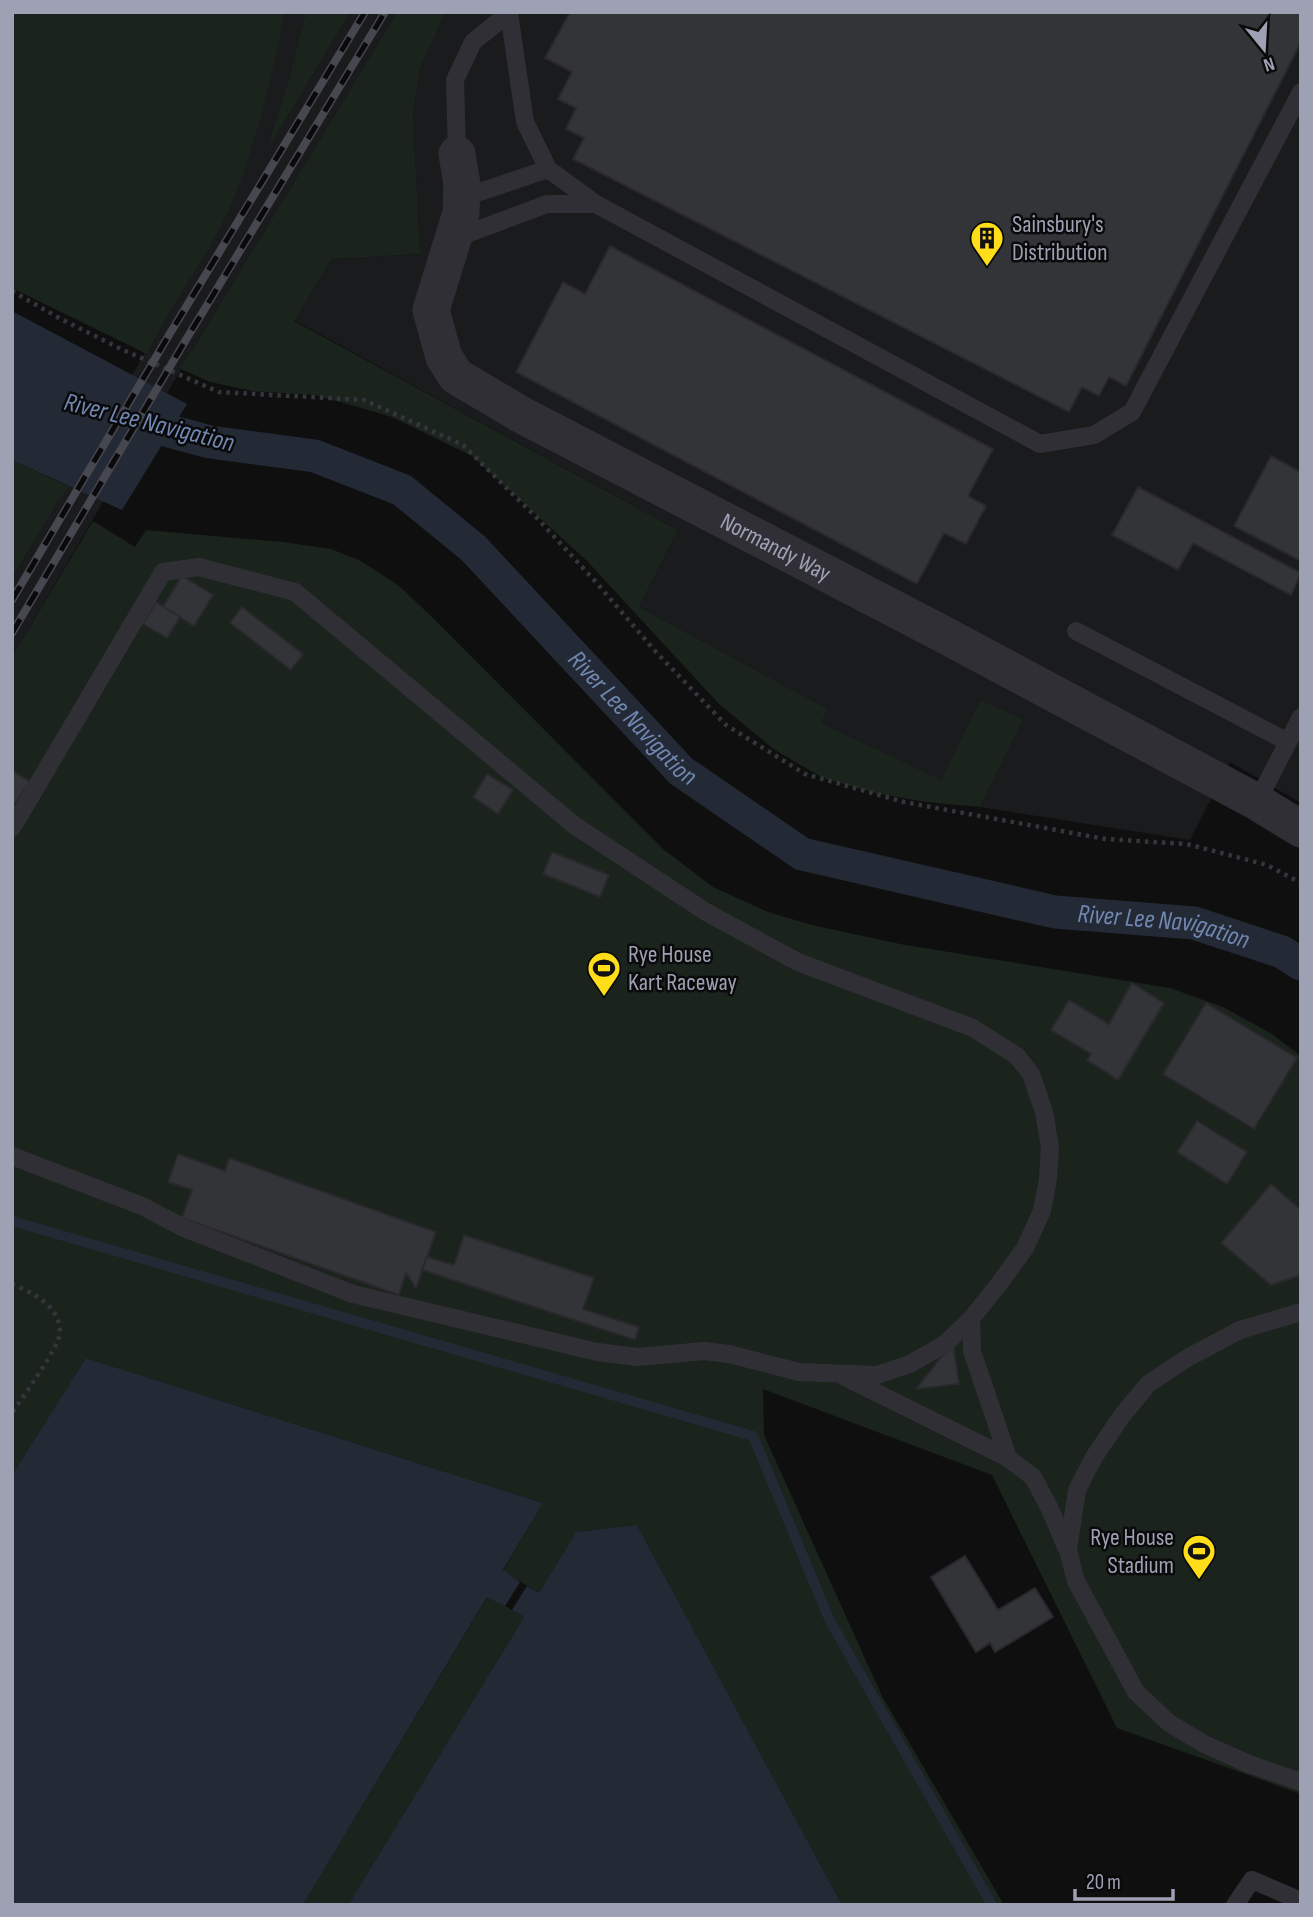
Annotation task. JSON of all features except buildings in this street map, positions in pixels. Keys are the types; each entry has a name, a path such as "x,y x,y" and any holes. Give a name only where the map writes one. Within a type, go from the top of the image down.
{"street":[{"name":"Normandy Way","path":"457,154 462,184 461,213 431,310 444,357 456,376 520,414 937,631 1257,802 1301,830"}],"lane":[{"path":"457,154 455,80 473,43 509,13"},
{"path":"509,13 525,122 548,169 596,204 1040,444 1094,435 1132,412 1301,92"},
{"path":"462,198 548,169"},
{"path":"453,239 547,204 596,204"},
{"path":"12,828 163,572 199,567 295,592 574,825 706,912 798,962 973,1028 1017,1056 1031,1074 1044,1112 1050,1147 1042,1211 1025,1248 971,1319 945,1344 911,1364 877,1375 799,1372 729,1354 704,1351 638,1357 597,1352 353,1294 184,1228 142,1206 12,1156"},
{"path":"1076,631 1288,742"},
{"path":"1257,802 1301,717"},
{"path":"1068,1550 1077,1490 1094,1457 1148,1384 1189,1357 1240,1330 1301,1312"},
{"path":"971,1319 972,1351 1008,1458"},
{"path":"839,1374 1008,1458 1033,1477 1068,1550 1076,1581 1136,1692 1169,1723 1204,1744 1301,1782"},
{"path":"1235,1905 1252,1880 1301,1901"}],"path":[{"path":"12,291 121,349 219,392 364,400 463,446 538,519 656,652 726,725 805,774 904,802 1105,839 1187,844 1267,865 1301,883"},
{"path":"12,1284 36,1294 57,1315 61,1334 48,1359 12,1413"}],"shaded area":[{"path":"12,12 285,12 260,120 233,200 147,354 12,288"},
{"path":"285,12 306,12 286,89 269,140 271,141 350,12 397,12 193,349 12,657 12,578 159,329 254,137"},
{"path":"306,12 350,12 272,142 269,141"},
{"path":"397,12 446,12 420,68 413,113 420,254 332,259 294,321 678,530 639,607 828,709 821,723 941,780 980,700 1023,719 980,807 926,802 875,793 823,778 775,750 719,704 587,561 472,456 392,417 316,395 252,391 210,382 179,368"},
{"path":"446,12 1301,12 1301,803 1230,762 1190,840 980,807 1022,719 980,700 941,781 821,723 828,709 639,607 678,530 294,320 332,259 420,254 413,113 420,68"},
{"path":"12,460 70,487 58,501 12,578"},
{"name":"Rye House Kart Raceway","path":"93,521 135,547 146,530 283,542 331,549 359,560 398,585 431,616 663,849 713,887 768,912 812,925 900,944 1170,988 1223,1007 1272,1034 1301,1056 1301,1794 1117,1728 992,1475 763,1389 764,1435 882,1696 1004,1905 842,1905 637,1525 576,1532 539,1593 503,1571 543,1503 86,1358 12,1475 12,657"},
{"path":"488,1596 524,1617 348,1905 303,1905"}],"water":[{"path":"12,311 187,404 122,510 12,460"},
{"path":"86,1358 543,1503 503,1570 520,1582 505,1606 487,1597 303,1905 12,1905 12,1475"},
{"path":"637,1525 842,1905 348,1905 524,1617 512,1610 527,1586 539,1593 576,1532"}],"waterway":[{"name":"River Lee Navigation","path":"128,420 210,442 315,456 402,490 473,548 681,771 802,854 1055,912 1194,923 1282,952 1301,964"},
{"path":"12,1221 753,1436 830,1621 992,1905"}],"railway":[{"path":"12,600 365,12"},
{"path":"12,633 385,12"}],"place":[{"name":"Sainsbury's Distribution","path":"987,268"},
{"name":"Rye House Kart Raceway","path":"604,998"},
{"name":"Rye House Stadium","path":"1199,1581"}]}
